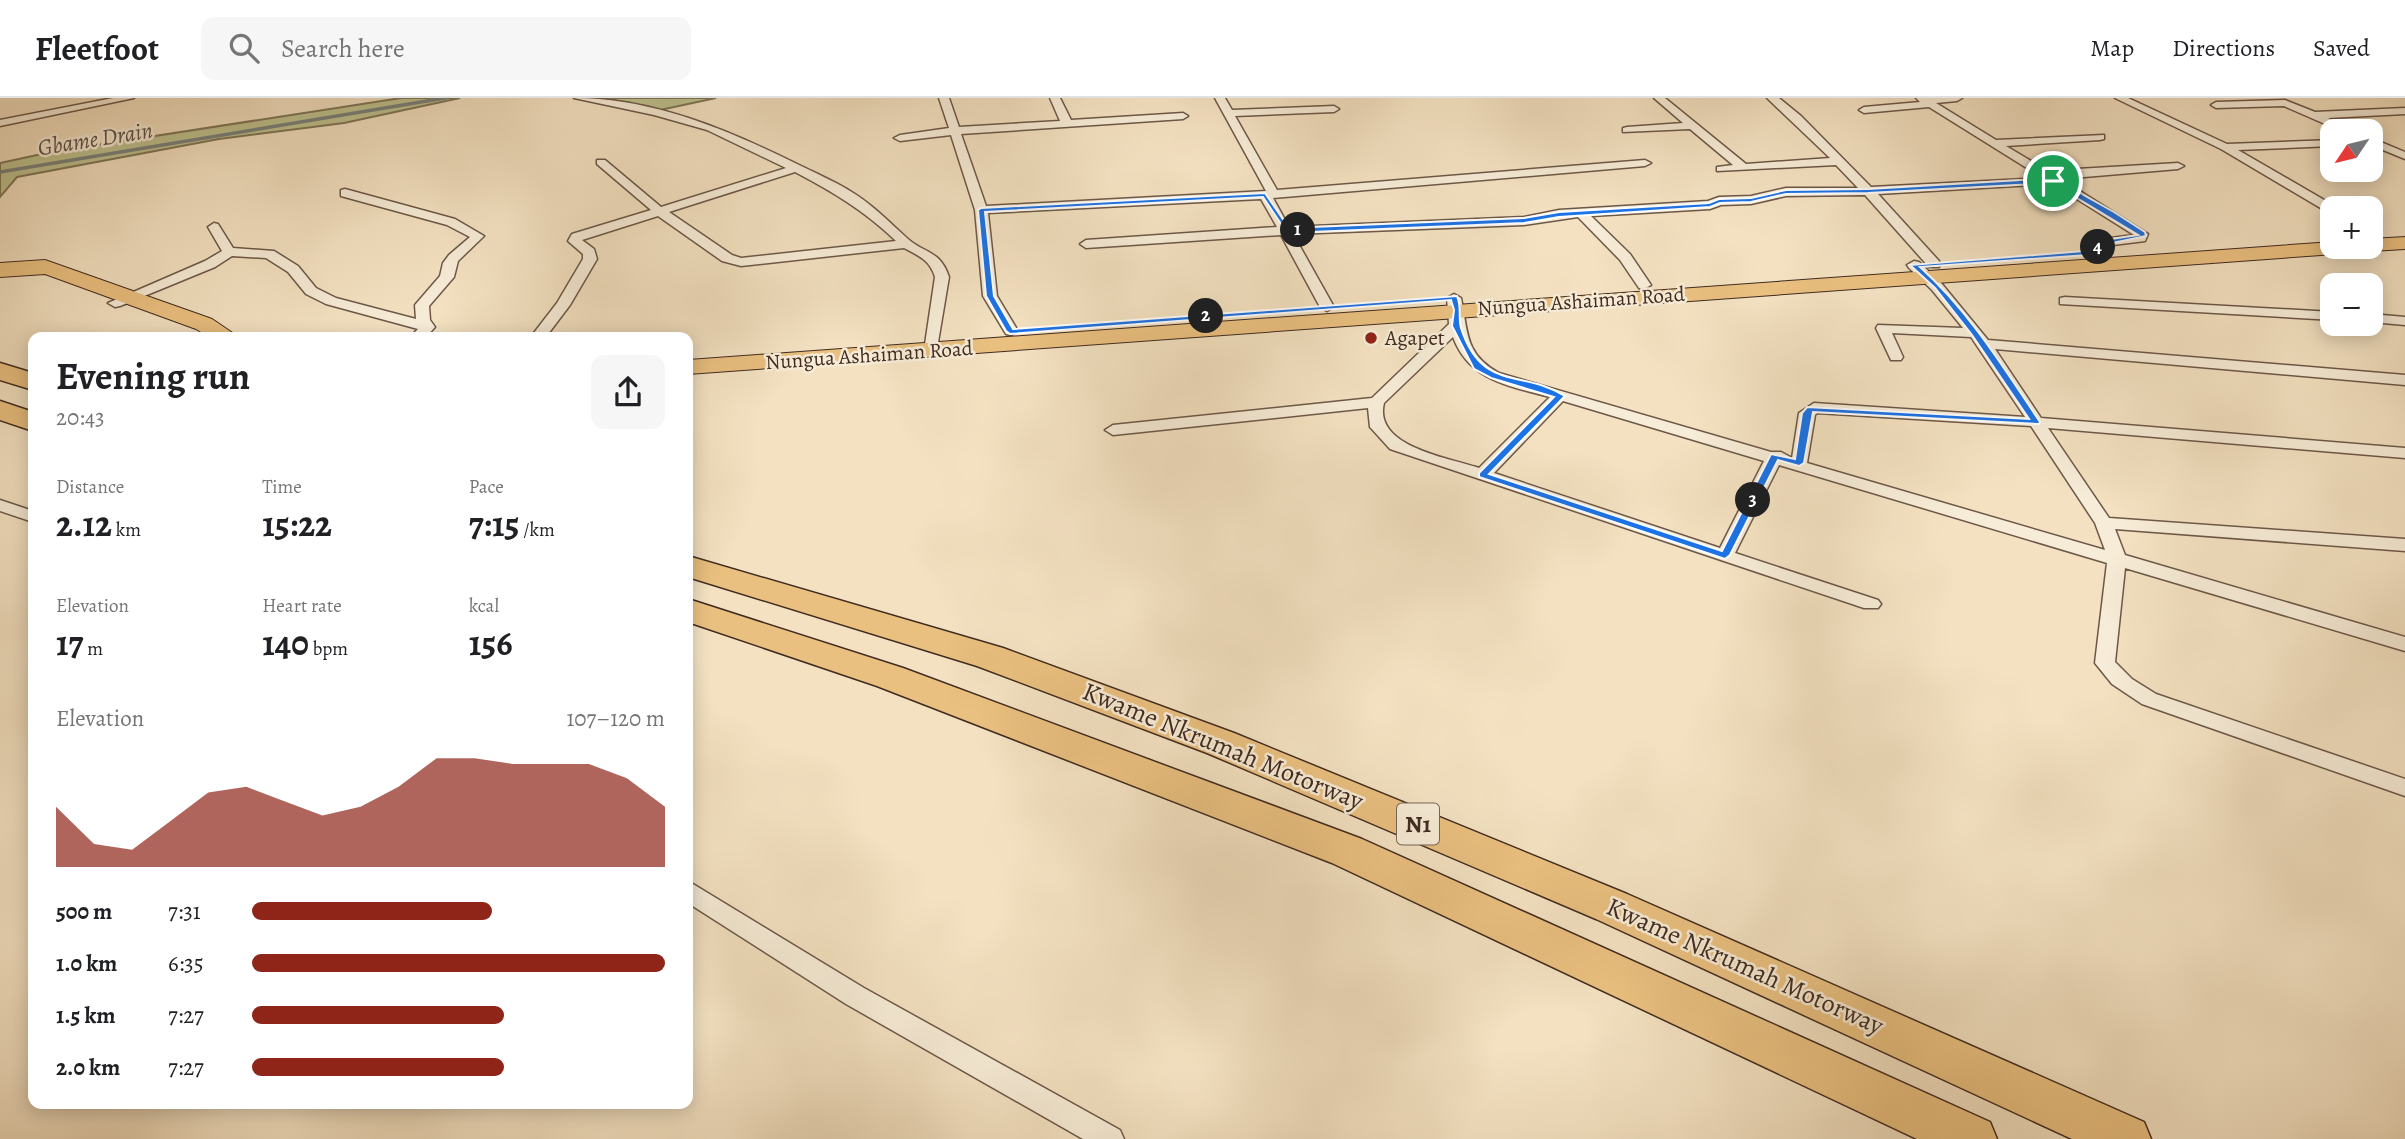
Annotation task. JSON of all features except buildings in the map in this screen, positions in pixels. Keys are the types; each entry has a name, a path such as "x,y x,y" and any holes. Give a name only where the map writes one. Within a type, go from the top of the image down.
{"highway":[{"path":"0,371 28,380"},
{"path":"0,410 28,420"},
{"name":"Kwame Nkrumah Motorway","path":"693,567 928,637 1087,691 1532,872 1762,972 2126,1139"},
{"name":"Kwame Nkrumah Motorway","path":"693,612 890,677 1347,851 1972,1139"}],"main road":[{"path":"2383,232 2405,231"},
{"name":"Nungua Ashaiman Road","path":"693,354 932,344 1456,311 2102,252 2320,237"},
{"path":"2383,244 2405,243"},
{"name":"Nungua Ashaiman Road","path":"693,367 932,344 1010,331 1327,307 1456,311 1644,285 2320,249"},
{"path":"0,270 46,267 124,299 183,332"},
{"path":"0,276 42,275 204,324 218,332"}],"street":[{"path":"0,123 129,98"},
{"path":"579,98 655,112 711,128 845,193 877,216 906,244 930,256 939,267 942,277 932,344"},
{"path":"943,98 981,210 990,296 1010,331"},
{"path":"1055,98 1068,124"},
{"path":"1220,98 1327,307"},
{"path":"1659,98 1743,167"},
{"path":"1772,98 1797,118 1868,191 1980,339 2104,523 2117,559 2105,663 2129,689 2149,699 2405,788"},
{"path":"1864,110 1957,98"},
{"path":"2120,98 2225,147 2320,202"},
{"path":"1926,101 2142,234 2140,239 2100,243 2097,246 2102,252"},
{"path":"2216,105 2277,103 2291,105 2322,119"},
{"path":"1228,113 1334,109"},
{"path":"2312,115 2405,111"},
{"path":"900,138 953,131 1183,116"},
{"path":"1627,130 1692,126"},
{"path":"1995,143 2100,137"},
{"path":"2225,147 2320,143"},
{"path":"2384,146 2405,156"},
{"path":"1721,169 1837,160"},
{"path":"601,162 658,210 716,253 741,262 906,244"},
{"path":"981,210 1269,195 1645,163"},
{"path":"2053,181 2055,176 2060,174 2178,166"},
{"path":"542,332 563,305 590,258 589,251 574,241 577,237 794,169"},
{"path":"1086,244 1287,231 1506,222 1559,214 1710,205 1719,201 1751,200 1786,192 1868,191 2053,181"},
{"path":"345,192 451,222 478,236 453,257 447,277 422,305 423,321 428,327"},
{"path":"1582,214 1625,257 1644,285"},
{"path":"214,228 229,252"},
{"path":"124,299 211,264 229,252 269,254 293,269 311,291 331,301 428,327"},
{"path":"2065,300 2320,315"},
{"path":"1871,604 1396,446 1384,438 1373,414 1377,402 1456,311 1477,367 1494,376 1799,463 2405,644"},
{"path":"2383,319 2405,321"},
{"path":"423,332 428,327"},
{"path":"1896,357 1883,328 2405,380"},
{"path":"1482,475 1560,396"},
{"path":"1113,430 1377,402"},
{"path":"1799,463 1807,413 1814,408 2036,422 2405,453"},
{"path":"1725,555 1775,456"},
{"path":"0,505 28,515"},
{"path":"2104,523 2405,545"},
{"path":"693,894 855,996 1110,1139"}],"green space":[{"path":"401,98 460,98 344,123 219,139 17,177 0,197 0,163 51,152"},
{"path":"605,98 716,98 660,110"}],"waterway":[{"name":"Gbame Drain","path":"0,172 445,98"}],"place":[{"name":"Agapet","path":"1371,338"}],"route":[{"path":"2053,181 2112,213 2142,236 2140,239 2100,243 2097,246 2102,252 1913,265 1937,286 1984,344 2036,422 1810,409 1807,413 1799,463 1775,456 1725,555 1482,475 1560,396 1494,376 1477,367 1456,326 1458,310 1454,298 1010,331 993,306 990,296 981,210 1265,195 1287,231 1524,221 1559,214 1710,205 1719,201 1751,200 1786,192 1815,190 1868,191 2053,181"}]}
